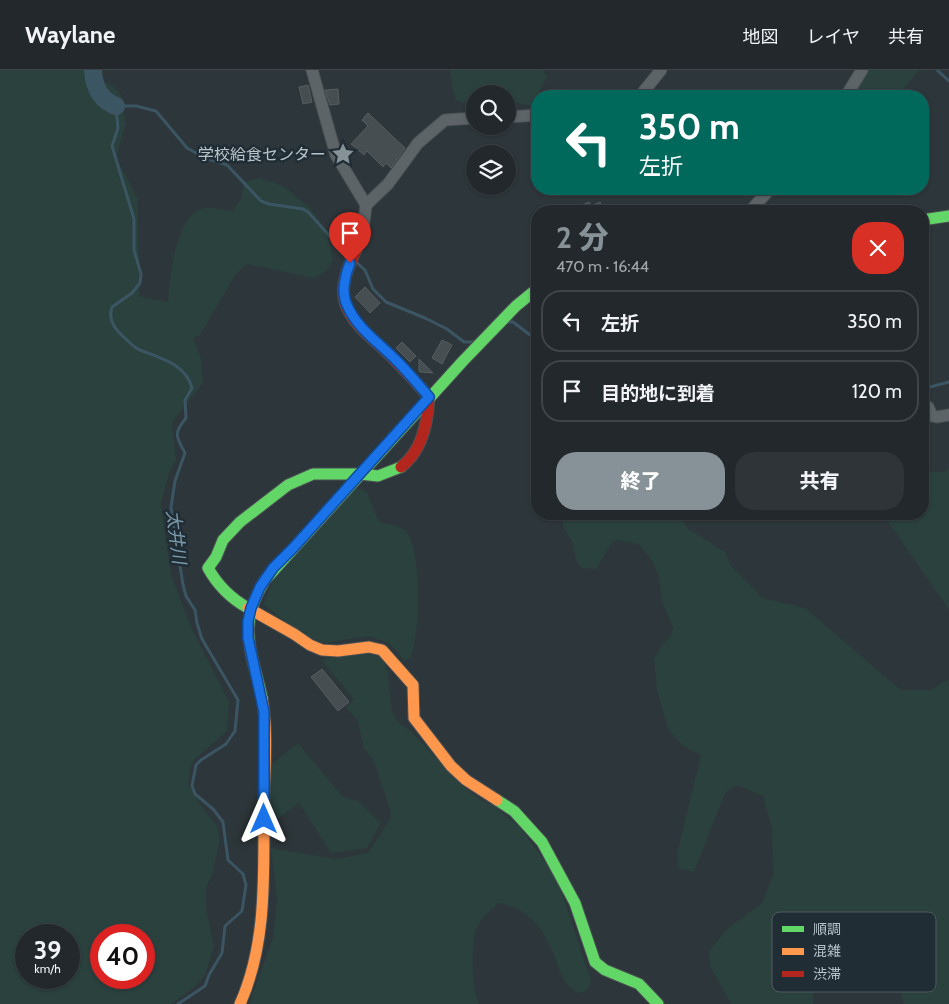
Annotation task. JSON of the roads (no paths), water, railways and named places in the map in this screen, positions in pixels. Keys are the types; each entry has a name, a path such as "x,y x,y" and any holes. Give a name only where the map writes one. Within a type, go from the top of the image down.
{"street":[{"path":"312,70 336,156 359,190 366,205 363,231 350,263 344,285 346,304 354,318 429,397 428,414 421,441 410,462 378,476 313,474 288,485 240,522 223,540 216,557 208,568 215,581 232,599 251,608 310,645 322,650 338,651 369,646 382,650 414,686 414,718 451,766 466,780 514,811 542,842 575,903 595,962 605,970 639,984 658,1004"},
{"path":"645,90 661,70"},
{"path":"850,90 862,70"},
{"path":"516,116 531,115"},
{"path":"366,205 388,184 418,143 445,120 466,119"},
{"path":"755,205 765,195"},
{"path":"929,220 947,219"},
{"path":"240,1004 251,976 255,958 262,889 264,712 248,638 248,621 251,608 260,587 273,568 429,397 516,306 531,294"},
{"path":"929,409 932,416 949,415"}],"waterway":[{"name":"太井川","path":"93,70 96,87 99,92 106,100 116,106"},
{"path":"937,70 949,81"},
{"name":"太井川","path":"178,1004 205,986 222,953 225,926 242,911 246,885 243,874 228,860 223,822 213,809 195,794 192,786 196,765 226,744 235,731 238,700 202,639 195,610 186,596 171,507 175,481 185,453 177,435 179,428 186,418 185,400 192,388 189,380 178,368 164,359 138,349 117,330 112,322 112,307 132,293 140,283 141,274 134,250 134,219 112,146 118,128 116,106 136,106 156,111 187,148 205,158 227,165 261,201 303,209 308,212 347,255"},
{"path":"356,262 365,270 373,289 386,302 447,329 464,342 474,342"},
{"path":"507,322 513,322 531,336"},
{"path":"929,386 949,382"}],"place":[{"name":"学校給食センター","path":"343,154"}]}
